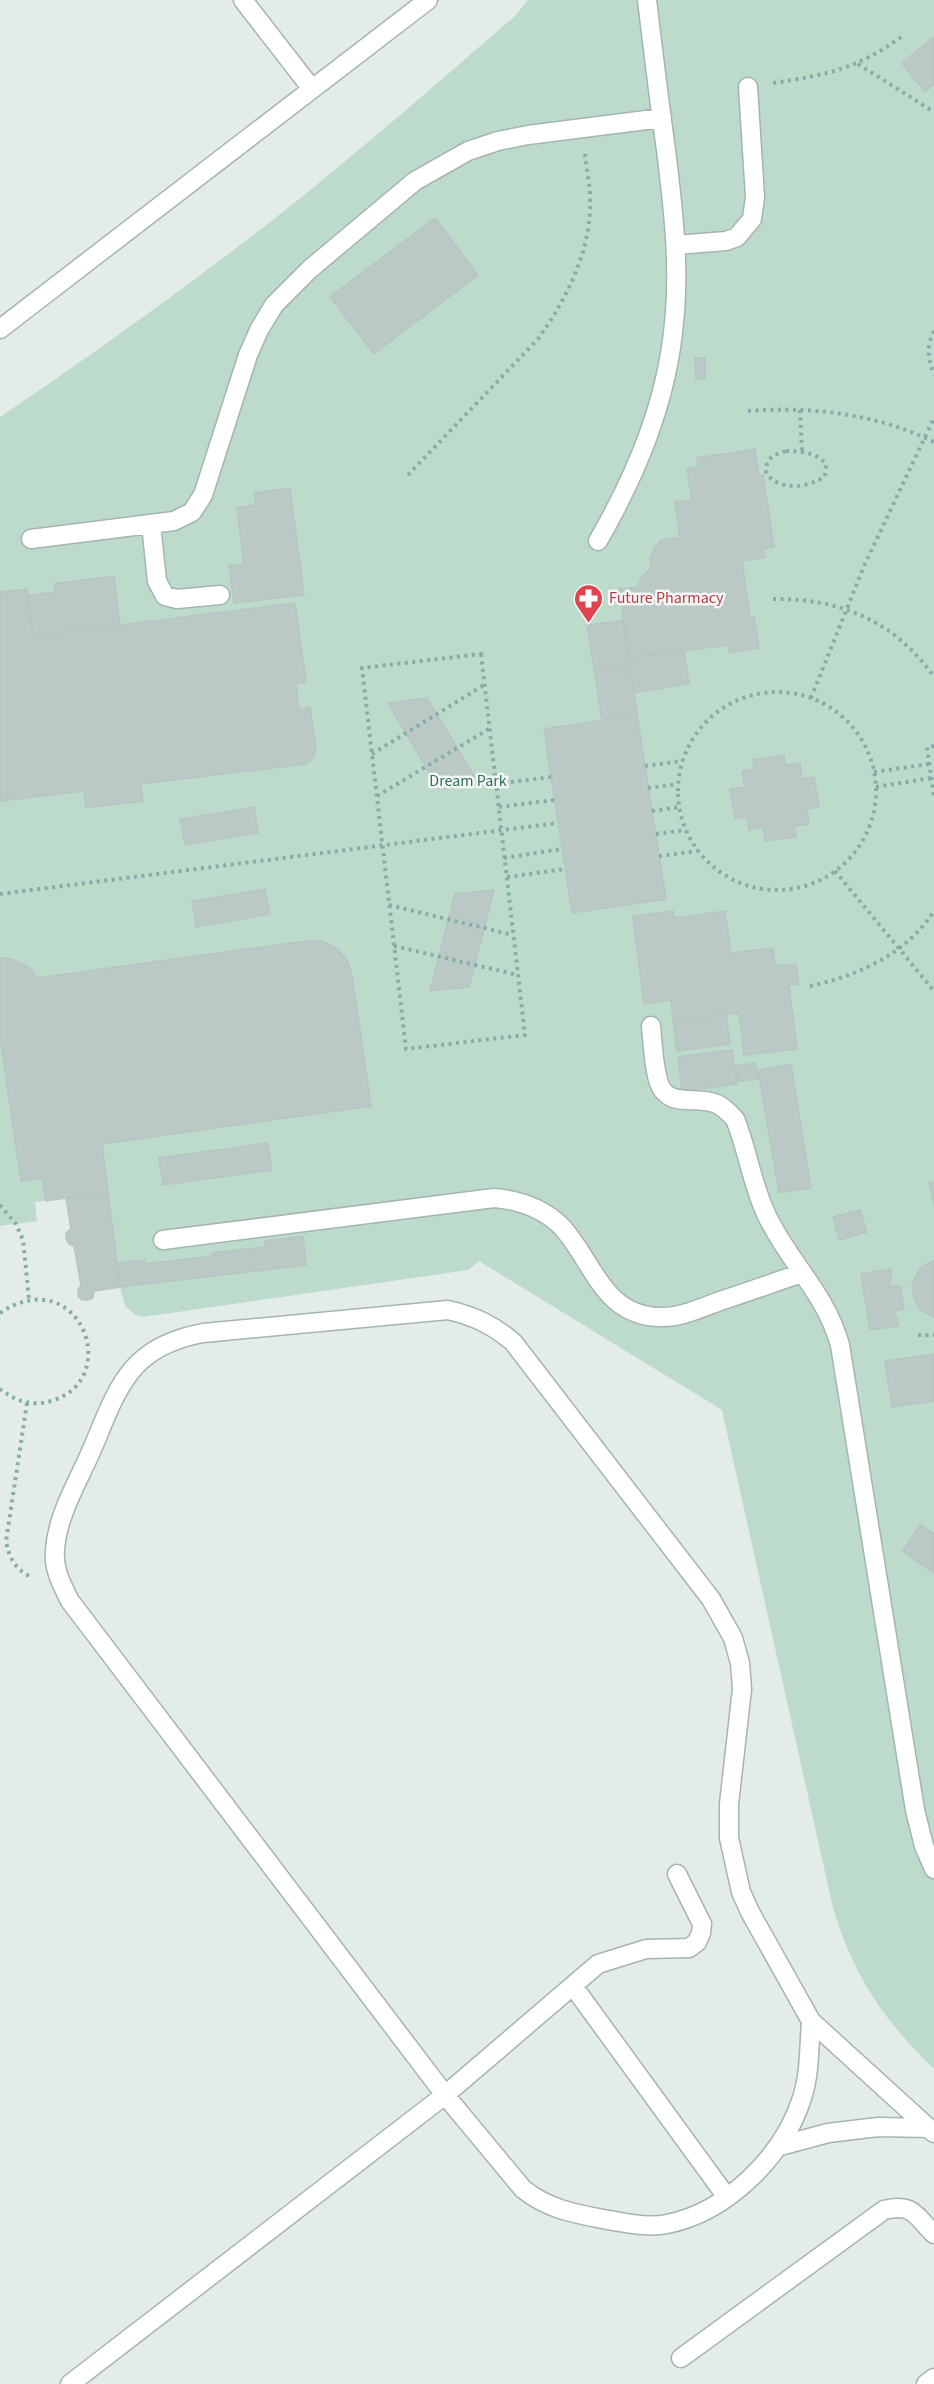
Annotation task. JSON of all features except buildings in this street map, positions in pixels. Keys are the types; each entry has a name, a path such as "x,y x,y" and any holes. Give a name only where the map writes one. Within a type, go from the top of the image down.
{"lane":[{"path":"243,0 312,89"},
{"path":"0,329 428,0"},
{"path":"598,541 642,455 657,410 674,324 676,245 647,0"},
{"path":"676,245 726,241 737,237 752,219 755,197 748,87"},
{"path":"31,539 184,518 199,504 248,355 274,305 297,280 415,181 441,164 468,151 498,141 662,118"},
{"path":"151,524 157,581 165,596 177,599 220,595"},
{"path":"651,1026 659,1085 665,1093 674,1099 716,1103 735,1119 757,1195 766,1216 789,1255 826,1307 840,1346 915,1810 924,1846 934,1869"},
{"path":"163,1240 494,1198 526,1205 542,1212 559,1224 607,1293 618,1303 645,1315 659,1317 688,1313 802,1273"},
{"path":"811,2021 803,2095 795,2119 780,2146 760,2169 697,2216 666,2225 640,2226 560,2210 535,2199 523,2189 445,2095 70,1601 58,1577 54,1551 59,1524 115,1397 132,1369 162,1346 182,1337 203,1333 448,1310 478,1318 497,1328 513,1342 711,1599 734,1638 740,1663 742,1689 729,1804 729,1838 735,1870 750,1912 811,2021 931,2131"},
{"path":"70,2384 445,2095 598,1964 646,1949 689,1948 697,1941 702,1924 677,1874"},
{"path":"573,1986 726,2196"},
{"path":"780,2146 828,2133 878,2127 931,2131"},
{"path":"681,2358 884,2210 899,2206 910,2210 934,2234"},
{"path":"926,2384 934,2378"}],"path":[{"path":"748,87 823,75 858,64 901,37"},
{"path":"858,64 934,112"},
{"path":"408,475 538,339 556,314 571,286 582,257 588,226 590,196 581,128"},
{"path":"934,331 928,341 928,360 934,375"},
{"path":"748,411 777,409 835,412 865,418 934,442"},
{"path":"800,410 802,452"},
{"path":"811,698 846,609 893,501 934,418"},
{"path":"786,451 802,452 822,459 826,464 827,471 820,481 797,486 774,482 770,478 766,467 768,460 774,455 786,451"},
{"path":"773,599 802,598 846,609 889,631 908,646 934,677"},
{"path":"481,654 484,685 525,1035 406,1049 362,668 481,654"},
{"path":"372,754 484,685"},
{"path":"766,692 789,692 811,698 830,707 845,719 858,735 868,753 876,787 875,806 870,825 850,858 817,882 796,888 774,890 752,886 714,867 698,850 686,830 680,807 678,784 682,762 705,722 723,708 744,698 766,692"},
{"path":"377,796 489,729"},
{"path":"934,746 927,747 934,797"},
{"path":"645,766 682,762"},
{"path":"874,772 929,764"},
{"path":"496,784 551,777"},
{"path":"876,787 931,778"},
{"path":"648,788 678,784"},
{"path":"499,807 554,800"},
{"path":"652,811 680,807"},
{"path":"0,894 558,823"},
{"path":"656,834 686,830"},
{"path":"504,858 562,849"},
{"path":"659,856 698,850"},
{"path":"507,877 565,869"},
{"path":"835,871 934,991"},
{"path":"389,905 513,935"},
{"path":"810,986 853,974 900,948 926,924 934,911"},
{"path":"394,946 518,975"},
{"path":"0,1205 16,1224 23,1240 29,1299"},
{"path":"0,1313 13,1304 29,1299 45,1300 61,1305 74,1315 84,1328 88,1344 88,1361 83,1376 73,1389 60,1399 44,1403 27,1403 12,1398 0,1389"},
{"path":"918,1335 934,1335"},
{"path":"27,1403 6,1541 9,1556 17,1568 29,1577 43,1580 58,1577"}],"green space":[{"name":"Dream Park","path":"528,0 934,0 934,2069 900,2033 872,1996 850,1955 833,1908 722,1410 479,1261 468,1270 143,1317 136,1315 125,1306 120,1287 66,1198 35,1202 37,1221 0,1226 0,417 153,310 278,216 448,74 515,16"}],"place":[{"name":"Future Pharmacy","path":"588,624"}]}
